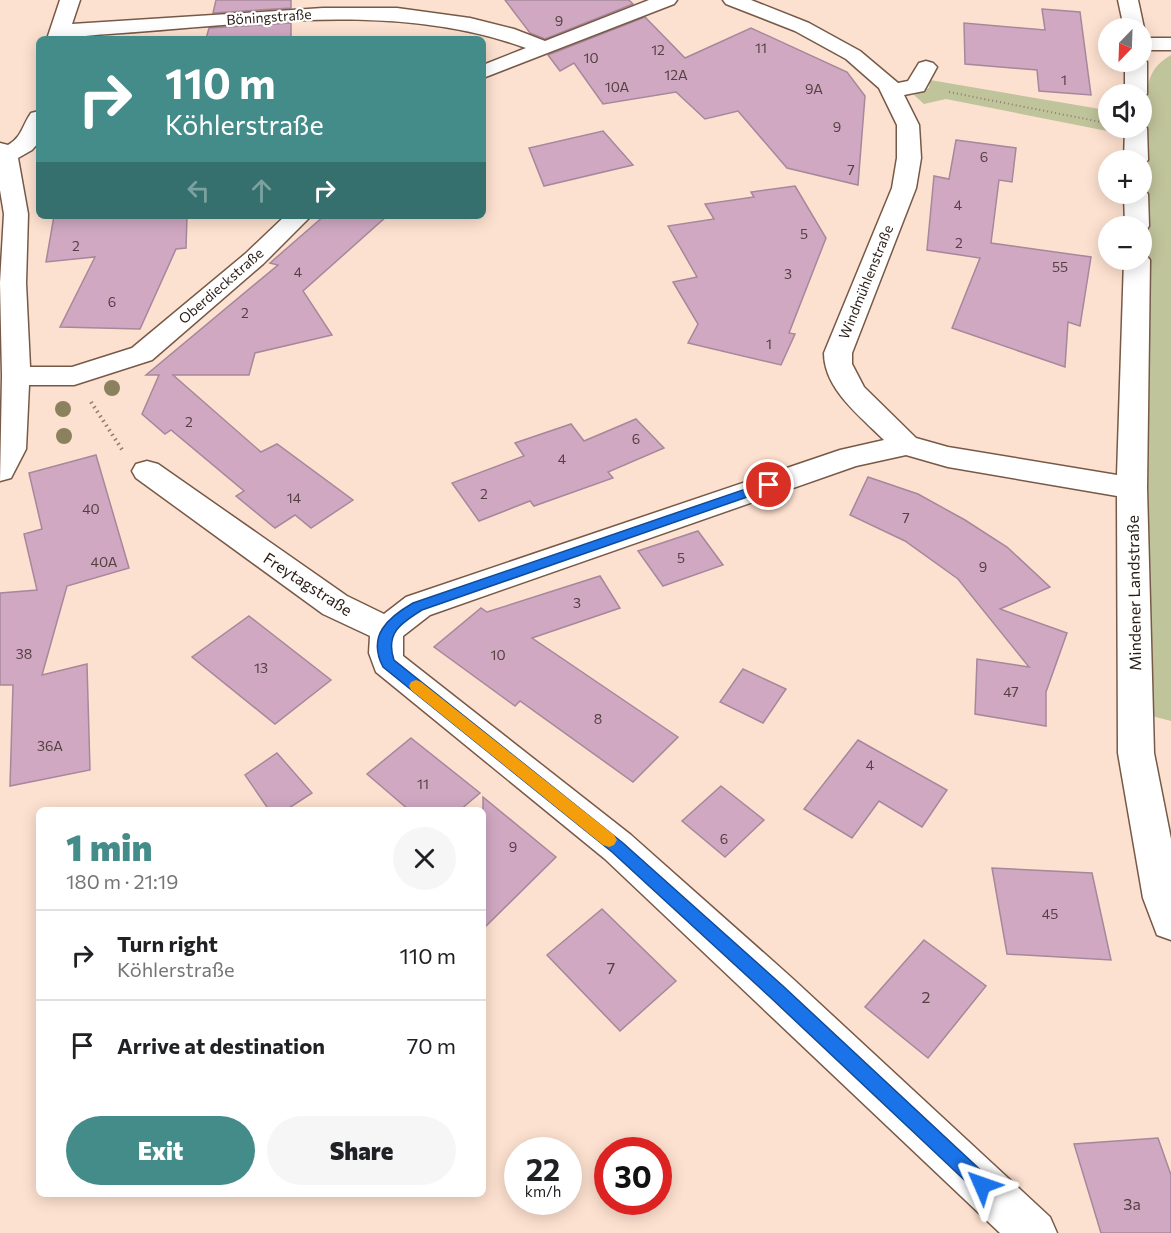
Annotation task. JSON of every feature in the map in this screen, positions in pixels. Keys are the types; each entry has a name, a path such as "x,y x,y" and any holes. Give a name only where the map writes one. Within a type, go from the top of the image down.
{"street":[{"path":"58,35 70,0"},
{"path":"486,71 667,0"},
{"name":"Windmühlenstraße","path":"733,0 802,27 853,54 888,85 908,125 909,158 906,178 838,353 838,364 852,392 906,445 948,457 1132,488"},
{"path":"1128,0 1132,18"},
{"name":"Böningstraße","path":"58,35 309,14 381,12 472,23 501,30 545,48"},
{"path":"1152,44 1171,44"},
{"path":"891,91 921,76"},
{"path":"5,460 16,376 13,283 16,214 3,153 20,148 33,137 36,128"},
{"name":"Oberdieckstraße","path":"74,376 142,354 254,259 296,219"},
{"name":"Mindener Landstraße","path":"1137,270 1132,488 1136,753 1163,898 1171,922"},
{"path":"16,376 74,376"},
{"path":"906,445 850,457 418,606 400,617 388,630 383,647 388,663 618,847 777,992 1034,1233"},
{"name":"Freytagstraße","path":"147,471 335,605 388,630"}],"path":[{"path":"921,76 1098,120"},
{"path":"74,376 126,456 147,471"}],"green space":[{"path":"1171,55 1171,721 1148,715 1146,270 1152,270 1152,216 1146,216 1146,204 1152,204 1152,150 1146,150 1146,138 1152,138 1152,84 1148,84 1150,77 1161,62"},
{"path":"930,80 1098,109 1098,129 946,99 924,104 914,95 929,88"}],"building":[{"path":"216,0 291,0 291,8 213,13"},
{"path":"505,0 629,0 633,4 545,39 530,33"},
{"path":"1042,9 1080,12 1091,95 1039,91 1037,70 965,64 964,23 1045,30"},
{"path":"645,17 685,58 751,28 847,72 865,96 858,185 787,168 738,111 705,119 676,92 603,104 574,63 560,71 548,55"},
{"path":"291,23 291,36 207,36 209,28"},
{"path":"603,131 633,165 544,186 529,148"},
{"path":"956,140 1016,148 1012,182 999,180 991,243 1091,257 1080,326 1068,322 1065,367 952,328 980,258 927,250 934,176 949,179"},
{"path":"795,186 826,238 789,333 795,334 781,365 688,343 698,324 673,282 697,277 668,226 714,219 705,204 754,197 751,192"},
{"path":"53,219 187,219 186,248 176,249 140,329 60,327 95,257 46,262"},
{"path":"321,219 384,219 303,291 332,335 255,353 249,375 173,375 261,452 277,444 353,500 311,528 295,515 275,528 236,496 244,491 171,430 165,434 142,414 159,375 146,375 278,265 270,263"},
{"path":"636,419 664,448 608,472 613,478 534,506 530,501 479,521 452,483 524,456 515,443 571,424 584,441"},
{"path":"96,455 129,568 67,586 42,675 87,664 90,770 10,786 13,685 0,685 0,593 37,590 24,534 42,529 29,473"},
{"path":"868,477 918,494 965,520 1007,547 1050,587 1000,609 1067,633 1046,692 1046,726 975,714 977,659 1029,667 958,579 905,541 850,515"},
{"path":"698,531 723,565 663,586 638,551"},
{"path":"600,576 620,608 532,638 678,737 633,782 520,701 515,706 434,647 481,608 487,612"},
{"path":"249,616 331,680 275,724 192,657"},
{"path":"743,669 786,689 763,723 720,702"},
{"path":"411,738 480,793 464,807 406,807 367,774"},
{"path":"858,740 947,790 922,827 879,801 852,838 804,809"},
{"path":"277,753 312,793 291,807 267,807 245,775"},
{"path":"721,786 764,820 725,857 682,821"},
{"path":"483,797 556,857 486,926 486,807 483,807"},
{"path":"992,868 1092,873 1111,960 1007,954"},
{"path":"602,909 676,981 620,1031 547,955"},
{"path":"924,940 986,986 928,1058 865,1007"},
{"path":"1158,1138 1171,1175 1171,1233 1101,1233 1074,1144"}],"slow traffic":[{"path":"416,686 609,840"}],"route":[{"path":"769,485 418,606 400,617 388,630 383,647 388,663 618,847 777,992 982,1185"}]}
